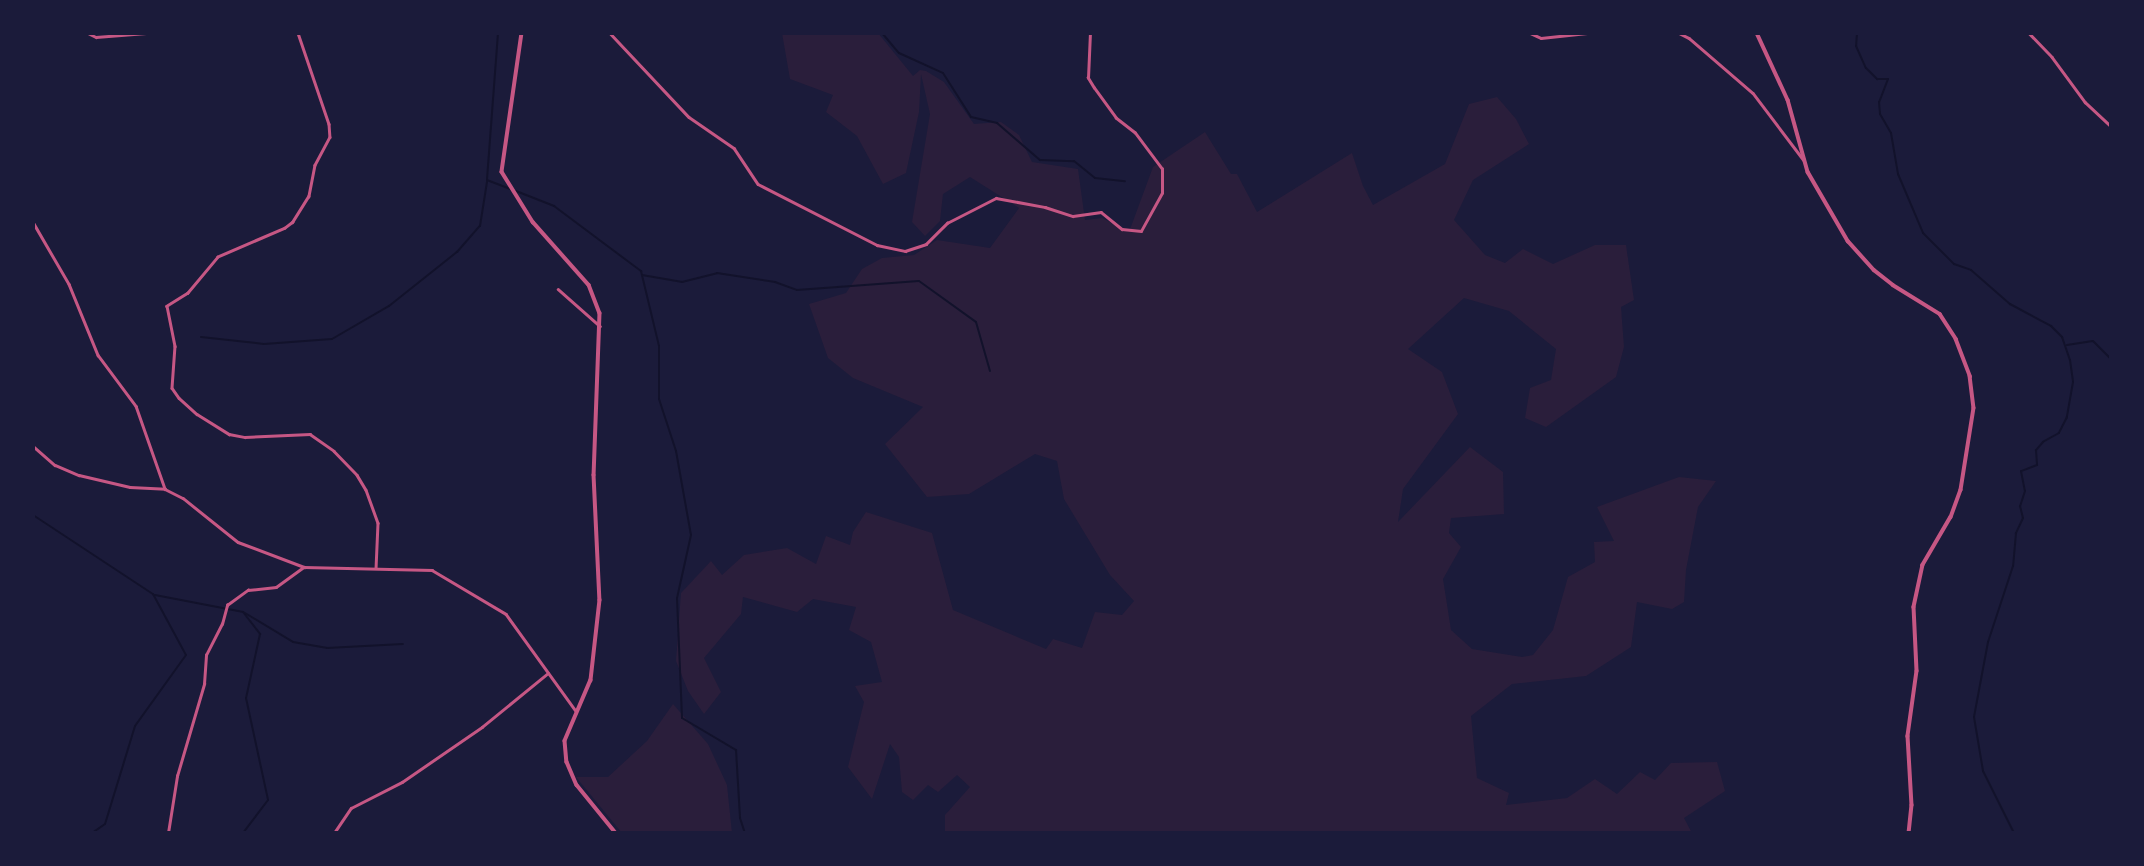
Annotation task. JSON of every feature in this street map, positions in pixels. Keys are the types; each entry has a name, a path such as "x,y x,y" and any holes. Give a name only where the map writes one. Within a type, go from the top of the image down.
{"street":[{"path":"88,33 96,37 146,33"},
{"path":"298,33 330,124 330,137 315,166 309,196 293,222 218,257 188,293 167,306 175,346 172,388 197,414 229,434 310,434 334,451 357,475 378,523 376,568"},
{"path":"522,33 502,173 533,222 589,285 599,305 601,326 594,453 600,600 592,672 565,741 567,762 577,785 616,833"},
{"path":"610,33 689,117 734,148 758,184 877,245 905,251 926,244 947,223 996,198 1045,207 1073,216 1101,212 1122,229 1141,231 1163,193 1161,169 1135,133 1116,118 1088,78 1090,33"},
{"path":"1530,33 1541,38 1587,33"},
{"path":"1679,33 1689,38 1753,93 1804,159"},
{"path":"1757,33 1788,100 1804,159 1817,191 1860,256 1893,285 1940,314 1950,327 1963,355 1973,393 1973,423 1961,490 1918,581 1914,607 1916,689 1908,736 1912,805 1909,833"},
{"path":"2029,33 2052,58 2085,102 2111,127"},
{"path":"33,222 69,284 98,355 136,406 165,489"},
{"path":"558,289 601,326"},
{"path":"33,446 55,465 79,475 130,487 165,489 183,498 238,542 304,567 421,568 443,575 506,614 576,710"},
{"path":"168,833 177,776 204,684 205,656 222,624 227,604 248,590 276,587 304,567"},
{"path":"334,833 351,808 402,782 482,727 549,672"}],"shaded area":[{"path":"782,33 878,33 913,76 920,70 926,71 944,82 974,124 1001,122 1019,135 1032,162 1078,169 1085,220 1102,218 1129,232 1153,167 1205,132 1231,174 1237,174 1257,212 1352,153 1363,186 1373,205 1445,164 1469,104 1497,97 1516,119 1529,144 1473,180 1454,220 1485,255 1505,263 1523,249 1553,264 1595,245 1626,245 1634,300 1621,307 1624,347 1616,377 1546,427 1525,418 1530,388 1551,380 1556,349 1509,311 1464,298 1408,349 1442,372 1458,414 1403,489 1398,522 1470,447 1503,472 1504,514 1451,518 1449,533 1461,547 1443,579 1451,630 1472,649 1522,657 1533,655 1553,630 1568,577 1595,562 1594,542 1614,541 1597,507 1679,477 1716,481 1698,507 1686,570 1684,602 1672,609 1637,602 1631,647 1586,676 1512,684 1471,716 1477,778 1509,793 1506,805 1567,798 1595,779 1617,794 1640,772 1655,780 1671,763 1717,762 1725,791 1684,818 1692,833 945,833 945,815 970,787 957,775 938,792 928,785 913,800 902,792 899,757 890,744 872,799 848,767 864,702 855,686 882,682 871,642 849,630 856,607 813,599 797,612 743,597 741,614 704,658 721,692 704,714 688,691 676,661 681,593 711,561 722,575 744,555 787,548 816,564 826,536 850,545 853,532 866,512 932,533 953,610 1046,649 1053,639 1082,648 1095,612 1122,615 1134,601 1110,575 1064,499 1057,461 1035,454 969,494 927,497 885,444 923,407 853,378 828,358 809,304 846,293 862,269 882,258 914,255 937,240 990,248 1019,208 970,177 943,194 940,221 925,236 912,222 930,114 921,74 919,112 906,173 883,184 857,136 826,112 833,95 790,79"},
{"path":"673,704 708,744 727,785 732,833 622,833 576,777 608,777 647,741"}],"waterway":[{"path":"498,33 487,180 511,189"},
{"path":"882,33 899,53 943,73 971,117 997,123 1040,160 1074,161 1095,178 1125,181"},
{"path":"1857,33 1856,46 1866,68 1877,79 1888,79 1879,102 1880,114 1891,133 1898,174 1923,233 1954,264 1971,270 2010,304 2051,326 2062,337 2070,360 2073,382 2067,417 2059,433 2043,442 2036,450 2037,465 2021,471 2025,491 2020,506 2023,518 2016,533 2013,566 1988,642 1974,717 1983,771 2014,833"},
{"path":"201,337 264,344 332,339 389,306 457,252 480,226 487,182"},
{"path":"516,191 554,206 641,271 659,346 659,399 676,451 691,535 677,598 682,718 736,750 740,818 745,833"},
{"path":"642,275 682,282 717,273 775,282 797,290 919,281 976,322 990,371"},
{"path":"2067,345 2093,341 2111,359"},
{"path":"33,515 153,594 186,655 135,726 105,824 92,833"},
{"path":"155,595 243,612 260,634 246,698 268,800 243,833"},
{"path":"245,613 293,642 327,648 403,644"}]}
